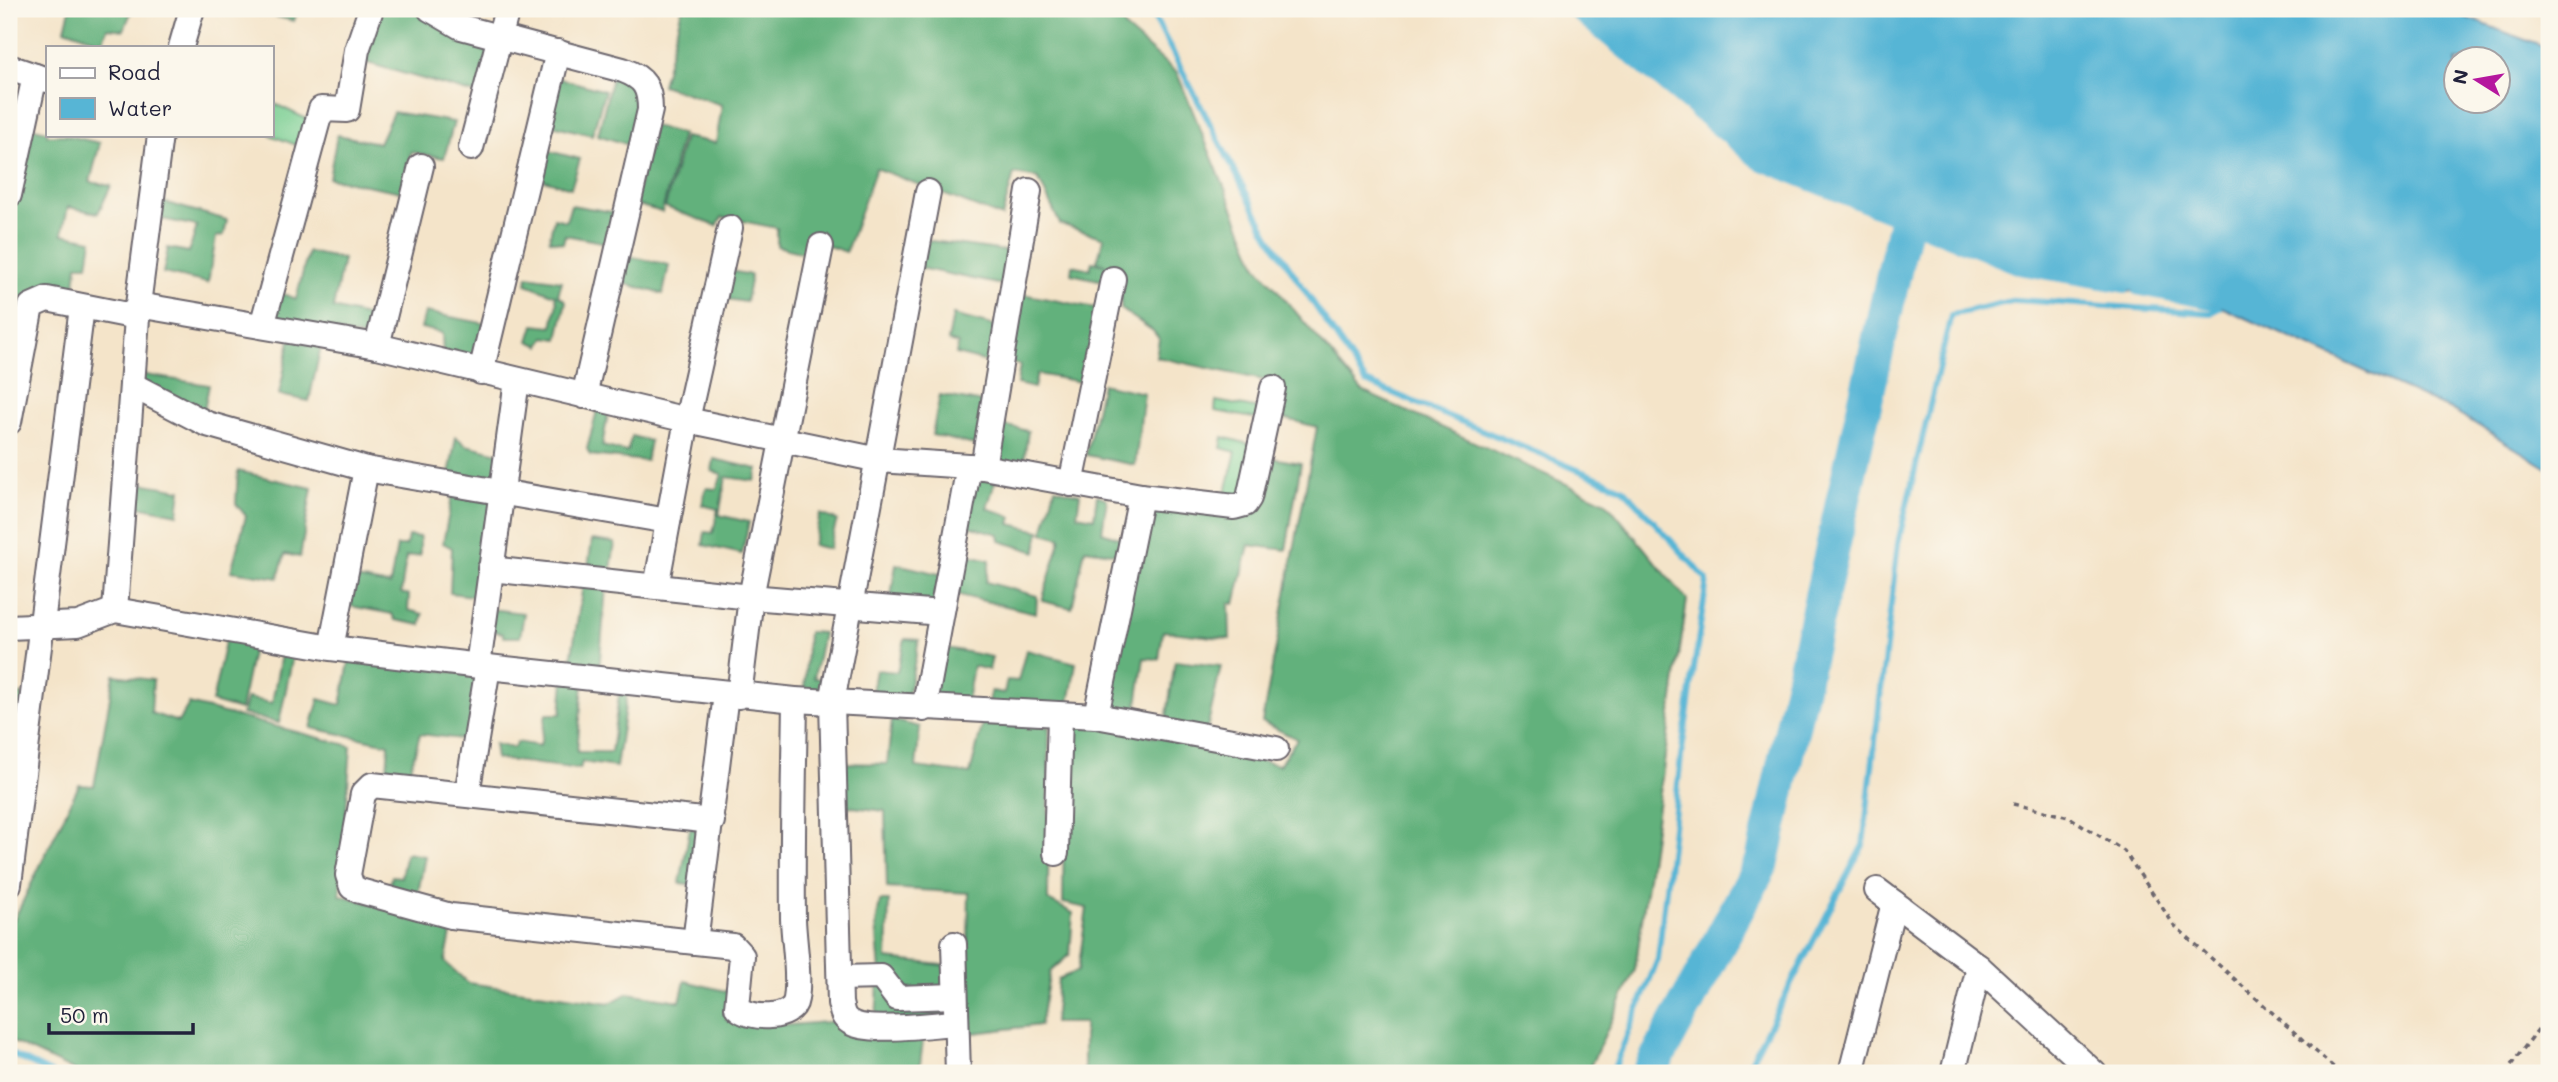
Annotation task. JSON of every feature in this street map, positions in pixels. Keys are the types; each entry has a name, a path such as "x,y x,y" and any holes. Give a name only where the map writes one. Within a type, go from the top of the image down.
{"street":[{"path":"181,46 192,9"},
{"path":"262,326 321,108 346,110 357,50 372,9"},
{"path":"430,9 461,27 636,75 647,87 650,110 584,396"},
{"path":"471,148 507,9"},
{"path":"481,372 558,52"},
{"path":"9,67 41,78 9,195"},
{"path":"115,610 137,311 160,136"},
{"path":"377,346 421,166"},
{"path":"924,709 941,614 976,467 1030,191"},
{"path":"928,192 832,702 839,978 842,1016 855,1025 866,1027 956,1023"},
{"path":"656,587 687,419 730,228"},
{"path":"695,942 732,695 821,246"},
{"path":"1071,484 1113,279"},
{"path":"9,422 16,343 31,306 47,299 82,307 262,326 377,346 584,396 879,460 976,467 1141,496 1234,506 1245,504 1273,388"},
{"path":"9,874 18,744 44,627 82,307"},
{"path":"467,794 483,666 491,569 517,380"},
{"path":"132,386 207,424 366,469 668,521"},
{"path":"331,648 366,469"},
{"path":"1096,716 1141,496"},
{"path":"491,569 941,614"},
{"path":"9,627 78,624 115,610 331,648 732,695 924,709 1096,716 1276,749"},
{"path":"712,821 382,784 367,789 363,794 348,875 352,887 378,897 451,916 733,946 742,956 737,1000 742,1012 790,1012 796,999 793,920 795,700"},
{"path":"1056,853 1060,715"},
{"path":"1851,1073 1886,896 1979,967 2083,1068"},
{"path":"954,944 958,1073"},
{"path":"1953,1073 1979,967"},
{"path":"839,978 881,977 897,998 955,996"}],"path":[{"path":"2013,804 2069,817 2124,851 2174,925 2340,1073"},
{"path":"2505,1073 2549,1015"}],"green space":[{"path":"70,9 132,10 124,30 108,28 102,42 65,29"},
{"path":"255,9 298,9 294,21"},
{"path":"379,9 420,9 491,42 478,95 364,62"},
{"path":"682,9 1117,9 1125,28 1177,73 1257,266 1362,391 1606,502 1687,600 1635,970 1587,1073 1084,1073 1084,1023 1054,1023 1058,979 1078,971 1087,908 1063,903 1065,725 1097,723 1279,765 1297,739 1262,722 1317,427 1275,416 1282,384 1156,357 1159,339 1153,331 1121,309 1122,270 1111,266 1108,282 1071,274 1072,265 1090,269 1092,262 1106,265 1097,261 1104,238 1060,224 1038,178 1014,174 1002,217 876,168 846,252 808,239 806,254 777,246 777,228 722,217 717,226 665,207 684,137 716,143 722,105 662,85"},
{"path":"613,72 642,88 635,147 598,135"},
{"path":"559,78 605,91 592,135 548,124"},
{"path":"273,103 311,121 304,148 273,136"},
{"path":"393,112 454,122 444,158 411,152 402,192 329,178 337,135 379,143"},
{"path":"653,126 682,134 662,212 634,204"},
{"path":"30,127 46,131 46,136 68,136 100,143 90,182 111,186 98,213 68,207 62,234 92,240 88,265 77,265 74,300 41,295 9,298 17,256 9,254 9,196"},
{"path":"541,149 580,159 571,188 534,177"},
{"path":"156,200 227,220 224,235 216,237 208,283 163,273 168,248 189,252 197,226 152,217"},
{"path":"571,205 618,213 612,244 565,235 563,243 549,240 554,218 566,221"},
{"path":"924,240 1014,252 1008,286 919,268"},
{"path":"308,252 343,259 333,308 374,318 368,338 272,318 278,292 296,299"},
{"path":"624,255 669,265 663,294 619,282"},
{"path":"726,270 751,275 746,302 720,298"},
{"path":"528,276 562,281 558,295 566,301 558,339 545,337 540,346 529,341 534,325 552,327 557,302 555,295 526,284"},
{"path":"1017,293 1101,309 1086,383 1037,374 1034,388 1017,384 1020,365 1004,362"},
{"path":"425,312 487,324 475,365 443,358 442,333 421,328"},
{"path":"953,315 1003,328 995,364 956,354 958,344 948,341"},
{"path":"290,340 321,346 309,401 279,395"},
{"path":"139,374 209,385 203,416 138,384"},
{"path":"1102,384 1144,393 1135,465 1086,455"},
{"path":"940,395 990,404 983,447 932,435"},
{"path":"1216,401 1265,410 1258,419 1215,411"},
{"path":"598,407 609,409 602,446 627,452 632,436 650,441 646,461 590,455 587,449"},
{"path":"995,423 1028,431 1023,470 988,462"},
{"path":"456,437 466,445 499,453 496,481 449,475"},
{"path":"1223,437 1256,446 1243,499 1224,500 1236,452 1221,448"},
{"path":"1266,457 1301,463 1286,550 1249,545 1235,604 1229,603 1230,639 1163,631 1159,659 1144,658 1136,711 1109,708 1144,503 1252,515"},
{"path":"714,459 758,469 755,481 726,477 719,515 749,522 742,554 703,545 705,532 713,533 718,509 702,505 706,488 717,489 722,474 712,471"},
{"path":"238,471 312,488 300,557 285,554 278,578 231,571 246,516 236,504"},
{"path":"972,474 996,479 987,508 1012,517 1010,524 1040,531 1036,552 1000,541 999,534 964,525"},
{"path":"134,482 181,490 178,514 133,505"},
{"path":"454,487 494,493 479,597 450,593 452,548 443,543"},
{"path":"1055,488 1080,494 1077,515 1094,518 1097,495 1107,499 1102,532 1128,541 1124,555 1085,549 1072,608 1042,601 1061,538 1043,533"},
{"path":"820,514 837,520 829,549 813,545"},
{"path":"408,536 420,537 420,555 406,557 401,593 409,595 408,610 423,614 421,625 395,620 392,614 350,606 356,579 390,585 397,546 406,546"},
{"path":"592,540 615,543 610,575 587,573"},
{"path":"958,552 990,560 986,582 1037,596 1036,613 954,594"},
{"path":"896,564 944,575 939,609 890,603"},
{"path":"583,585 606,588 599,671 570,667"},
{"path":"490,609 524,613 520,637 503,637 503,633 487,630"},
{"path":"808,632 823,633 814,678 833,681 830,696 804,691"},
{"path":"226,637 254,643 240,710 212,702"},
{"path":"905,639 919,640 908,695 871,697 876,670 897,672"},
{"path":"258,641 295,646 279,723 242,714 247,698 272,703 281,654 256,652"},
{"path":"942,647 992,657 989,670 973,666 967,701 931,700"},
{"path":"1026,650 1076,663 1068,710 988,706 991,691 1004,693 1007,680 1018,681"},
{"path":"350,657 480,676 469,740 420,734 409,774 387,770 389,744 311,728 319,699 341,705"},
{"path":"1175,661 1221,666 1207,729 1166,722"},
{"path":"114,675 153,680 151,713 178,722 189,704 351,746 340,895 453,926 445,962 468,983 610,1003 628,993 680,1001 685,981 730,992 740,1015 789,1025 839,1021 871,1040 924,1032 919,1073 79,1073 9,1040 9,930 79,785 94,786"},
{"path":"564,680 583,684 577,752 611,752 620,688 628,687 616,767 582,762 580,769 496,759 494,744 513,748 517,742 540,746 546,714 561,714"},
{"path":"9,693 22,694 16,733 9,733"},
{"path":"892,720 920,727 916,767 970,774 983,722 1049,727 1048,900 1073,913 1070,954 1050,972 1040,1025 966,1034 969,893 887,888 885,811 845,806 842,763 887,764"},
{"path":"690,828 707,832 699,886 680,883"},
{"path":"406,853 425,856 417,899 388,892 392,876 401,877"},
{"path":"880,901 889,901 887,959 951,966 951,993 898,993 880,972 876,924"},
{"path":"878,982 952,1000 952,1019 876,1022"}],"water":[{"path":"1565,9 2444,9 2549,49 2549,469 2456,412 2219,306 2019,272 1756,166"}],"waterway":[{"path":"1150,9 1268,235 1366,382 1624,489 1707,580 1681,757 1658,959 1612,1073"},
{"path":"1565,9 1756,166 2019,272 2126,290"},
{"path":"1649,1073 1762,863 1915,179"},
{"path":"1745,1073 1863,845 1898,543 1951,315 2016,300 2211,313 2219,308 2136,292"},
{"path":"9,1053 51,1073"}]}
